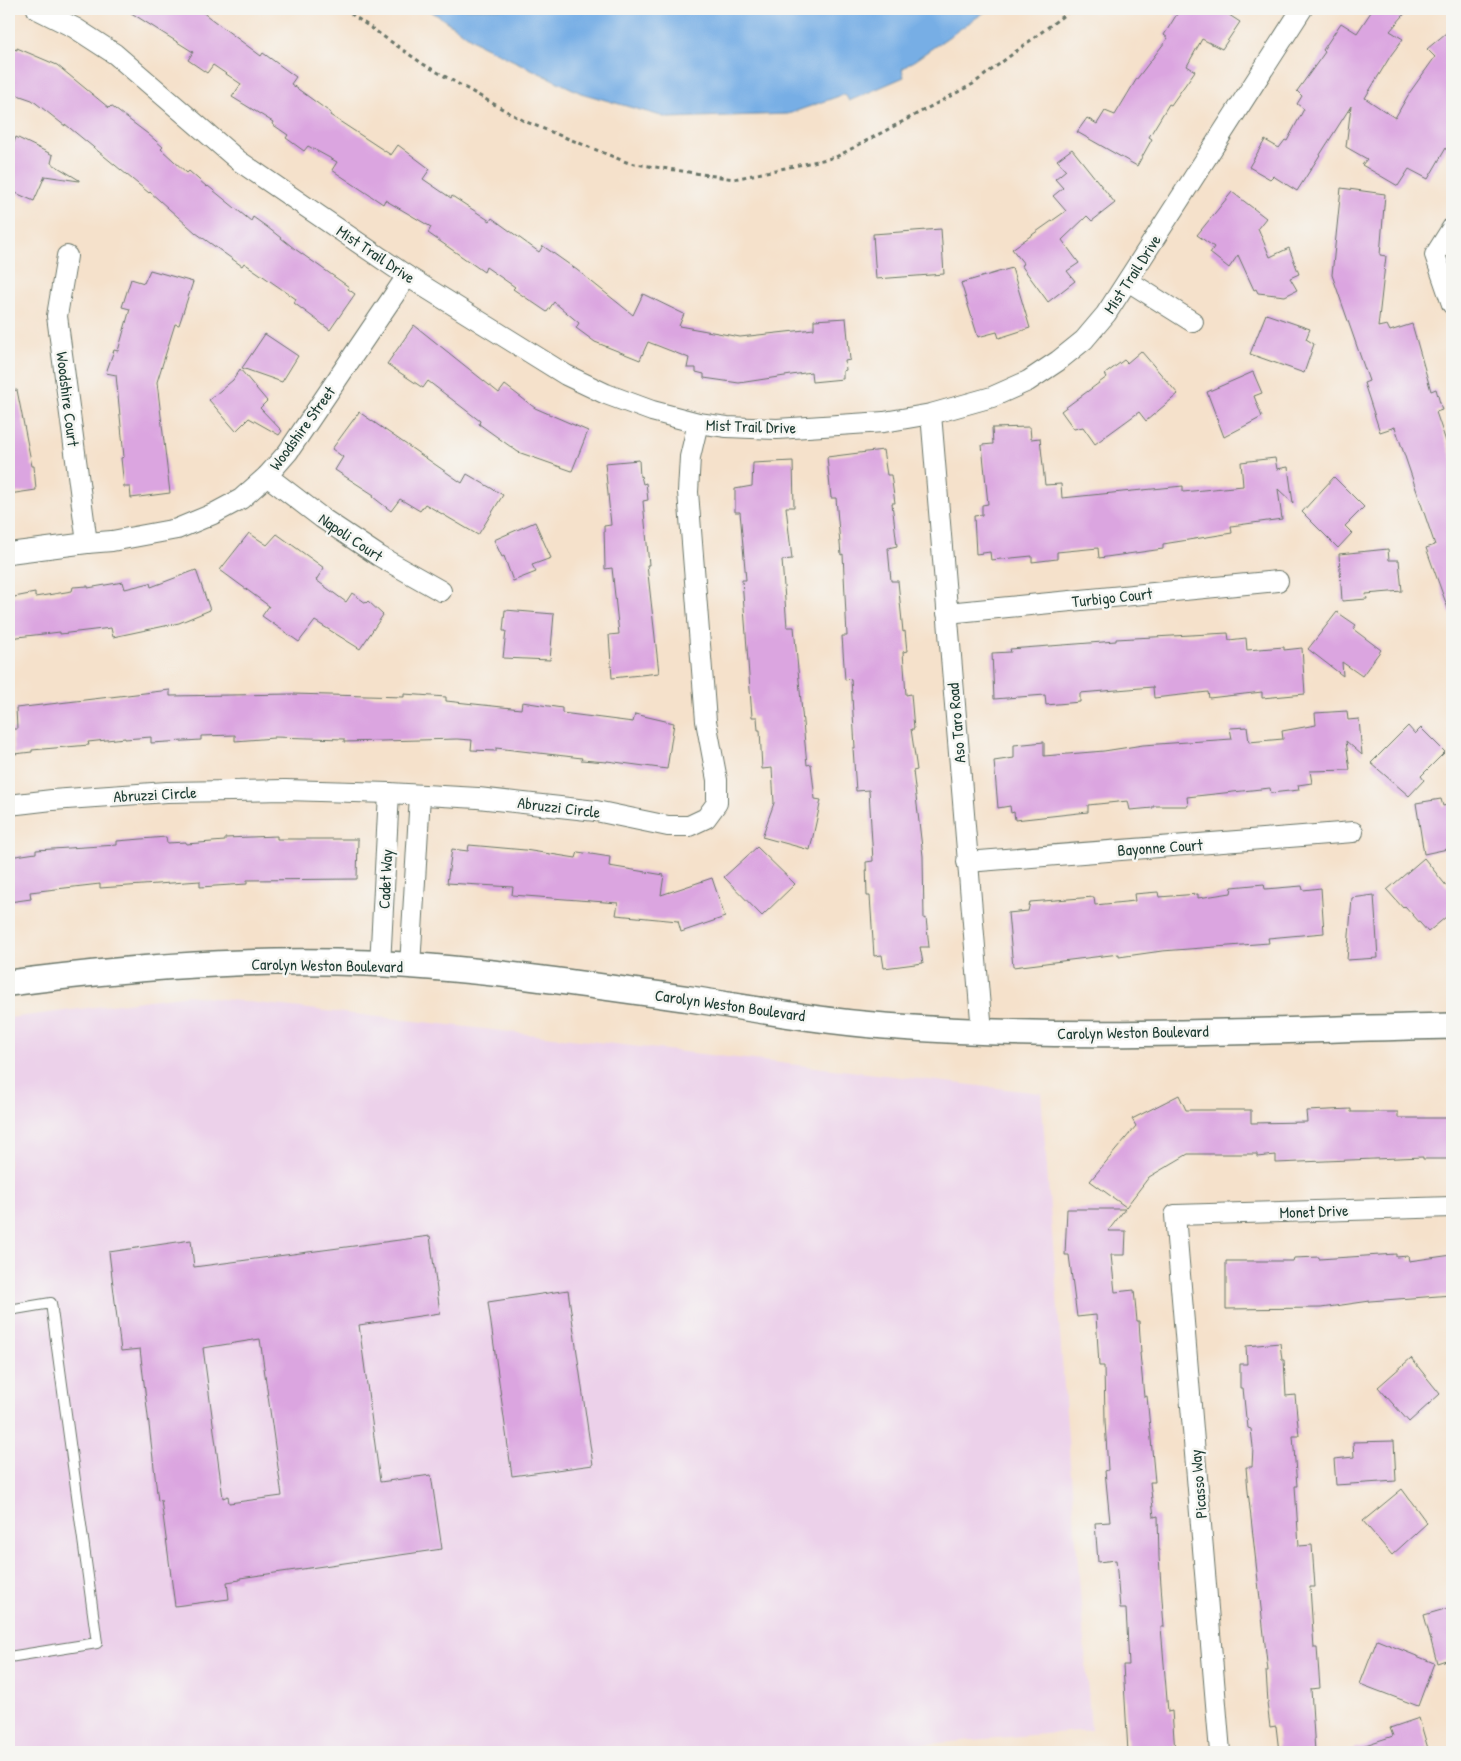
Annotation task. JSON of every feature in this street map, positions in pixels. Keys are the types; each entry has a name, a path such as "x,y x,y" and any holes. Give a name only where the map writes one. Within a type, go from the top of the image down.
{"street":[{"name":"Mist Trail Drive","path":"37,9 75,28 115,54 239,161 407,276 566,375 606,394 652,411 698,424 777,430 884,422 931,414 992,397 1028,381 1058,361 1084,340 1106,314 1302,9"},
{"path":"1452,228 1435,255 1452,304"},
{"name":"Woodshire Court","path":"67,256 57,316 87,543"},
{"name":"Woodshire Street","path":"9,553 112,541 177,529 213,514 241,498 267,476 288,452 407,276"},
{"path":"1128,281 1193,322"},
{"name":"Aso Taro Road","path":"931,414 982,1032"},
{"name":"Abruzzi Circle","path":"9,805 167,792 285,790 478,798 596,811 668,826 689,826 706,818 717,803 717,780 706,721 688,492 690,457 698,424"},
{"name":"Napoli Court","path":"267,476 322,518 371,551 441,591"},
{"name":"Turbigo Court","path":"947,613 1278,581"},
{"name":"Cadet Way","path":"380,965 389,793"},
{"name":"Cadet Way","path":"410,966 420,795"},
{"name":"Bayonne Court","path":"967,862 1353,832"},
{"name":"Carolyn Weston Boulevard","path":"9,983 128,969 212,964 314,962 410,966 599,986 780,1014 882,1026 982,1032 1098,1034 1452,1026"},
{"name":"Monet Drive","path":"1175,1215 1452,1207"},
{"name":"Picasso Way","path":"1175,1215 1220,1752"}],"lane":[{"path":"9,1310 50,1303 96,1643 9,1657"}],"path":[{"path":"344,9 423,64 524,120 629,163 734,179 836,158 973,84 1072,9"}],"shaded area":[{"path":"188,995 1041,1093 1091,1730 832,1752 9,1752 9,1018"}],"water":[{"path":"428,9 989,9 902,69 904,77 849,101 845,94 788,114 668,118 581,93 481,45"}],"building":[{"path":"125,9 198,9 261,56 263,53 296,77 291,84 331,113 330,115 391,155 398,145 430,169 423,179 490,221 492,218 539,252 543,246 577,270 633,315 643,294 684,314 679,326 740,337 814,329 814,320 846,318 850,360 845,361 846,370 843,371 843,379 812,382 811,372 739,383 704,378 704,374 696,372 696,368 687,368 689,358 648,342 640,360 595,342 576,328 579,323 554,302 547,312 513,289 515,287 486,267 484,272 428,233 431,227 385,200 383,204 332,170 337,162 308,146 304,151 286,138 288,135 272,124 273,122 232,97 241,84 213,65 207,73 188,60 193,52"},
{"path":"1180,9 1220,9 1240,22 1222,49 1202,39 1187,66 1195,71 1171,105 1169,104 1149,137 1152,139 1137,166 1077,132 1087,118 1097,124 1105,111 1115,115 1136,80 1168,38 1164,35"},
{"path":"1373,9 1409,9 1390,31 1403,39 1365,98 1395,118 1410,92 1435,57 1427,49 1452,28 1452,152 1446,148 1428,179 1409,169 1398,186 1362,165 1367,159 1346,147 1351,106 1297,191 1273,176 1270,179 1249,167 1265,140 1279,148 1285,140 1287,141 1304,109 1297,104 1302,96 1297,91 1325,52 1323,50 1341,23 1357,33"},
{"path":"9,47 17,50 17,48 57,65 109,108 111,106 148,134 187,173 189,171 251,221 253,217 349,287 348,289 355,294 330,330 294,303 296,299 244,263 242,266 196,233 150,192 65,124 65,126 32,100 9,92"},
{"path":"16,137 53,155 51,163 79,181 45,176 34,201 11,191 15,184 9,181 9,155"},
{"path":"1072,149 1115,203 1092,221 1087,216 1062,240 1079,263 1067,271 1075,281 1048,302 1021,265 1024,264 1012,249 1066,211 1053,196 1063,188 1055,179 1066,170 1057,160"},
{"path":"1341,188 1385,194 1380,255 1386,256 1378,327 1387,325 1390,331 1412,324 1431,391 1436,389 1442,410 1436,412 1452,459 1452,613 1450,614 1426,548 1435,545 1395,427 1380,432 1364,383 1369,381 1332,275"},
{"path":"1232,192 1266,218 1258,228 1270,257 1289,248 1299,274 1290,278 1297,290 1285,296 1258,293 1256,289 1254,290 1238,255 1229,268 1210,253 1214,247 1197,235"},
{"path":"941,229 944,274 876,279 873,234"},
{"path":"1012,268 1030,328 999,338 997,332 978,337 961,283"},
{"path":"150,270 193,282 179,325 175,324 157,382 170,493 131,498 130,487 124,487 121,458 124,457 116,375 106,373 114,350 118,351 130,309 122,307 131,279 144,283"},
{"path":"1266,314 1310,329 1306,339 1314,344 1304,373 1250,354"},
{"path":"414,325 499,393 505,385 535,408 588,431 572,471 518,452 479,424 480,421 428,381 423,388 387,364"},
{"path":"265,334 298,356 282,382 242,368"},
{"path":"1141,351 1178,394 1146,421 1139,412 1095,444 1083,427 1074,429 1061,411 1107,377 1105,374 1124,360 1127,363"},
{"path":"240,369 267,401 260,408 282,431 279,435 249,418 236,431 209,400 233,380"},
{"path":"1253,372 1262,393 1254,396 1262,417 1224,437 1207,392"},
{"path":"17,390 32,466 34,466 36,490 9,494 9,391"},
{"path":"359,412 462,483 467,474 503,495 478,535 425,504 420,511 400,499 391,511 373,497 374,495 335,470 343,457 332,449"},
{"path":"1030,427 1031,439 1040,438 1045,485 1061,484 1062,498 1183,486 1183,492 1243,486 1241,462 1275,458 1277,469 1288,467 1293,503 1278,489 1282,519 1231,526 1232,533 1163,544 1163,549 1099,558 1098,548 1057,552 1057,559 1032,562 1032,556 991,560 990,552 976,554 974,516 982,515 982,505 988,504 982,445 993,444 992,428"},
{"path":"883,450 887,475 891,475 895,503 892,503 897,546 888,548 891,581 898,581 903,632 905,631 907,651 903,652 906,695 911,694 914,729 911,729 917,770 913,771 923,856 924,919 926,918 929,947 920,947 923,963 884,968 882,955 874,956 870,896 867,896 866,862 873,861 869,790 856,791 851,679 845,680 842,636 847,636 843,554 841,555 836,498 831,498 827,457"},
{"path":"639,460 640,477 643,484 646,483 648,500 643,501 649,565 647,565 659,673 612,678 609,635 619,634 612,568 605,569 604,526 611,525 605,463"},
{"path":"793,461 794,507 786,507 792,559 782,560 787,627 794,627 807,765 811,764 815,799 821,800 810,850 762,837 774,803 772,768 762,769 760,730 758,730 757,717 752,717 742,580 746,580 740,512 735,512 735,489 752,486 753,463"},
{"path":"1334,477 1364,507 1345,526 1352,533 1338,548 1302,512"},
{"path":"535,522 551,558 532,565 536,572 513,581 504,556 502,557 494,540"},
{"path":"249,533 267,545 277,534 324,568 316,580 346,602 352,593 366,603 368,601 383,615 360,649 315,621 299,642 262,616 269,606 220,570"},
{"path":"1388,549 1389,560 1399,560 1402,591 1366,594 1367,599 1342,601 1339,554"},
{"path":"196,570 210,610 179,623 113,637 111,628 9,638 9,598 35,593 35,597 72,591 73,587 88,586 88,588 123,582 125,589 150,583 151,587"},
{"path":"505,610 554,614 550,660 503,658 506,631 503,631"},
{"path":"1337,612 1356,625 1353,629 1381,650 1362,676 1342,662 1343,676 1308,649"},
{"path":"1228,633 1229,640 1246,638 1247,650 1284,647 1284,650 1302,648 1305,694 1262,698 1262,692 1209,698 1208,692 1154,698 1153,687 1080,693 1080,702 1046,705 1045,695 994,699 992,653 1011,652 1010,649 1116,641 1116,639"},
{"path":"170,690 170,696 292,694 404,697 404,694 446,697 446,701 521,709 522,702 562,708 562,713 633,722 635,714 674,723 667,769 607,761 581,760 582,758 496,748 496,751 471,750 472,740 457,739 344,742 344,739 274,737 235,741 235,735 201,736 201,740 151,743 151,737 88,742 89,745 32,750 32,752 14,754 12,729 17,729 16,708"},
{"path":"1347,711 1348,720 1359,719 1362,755 1346,741 1350,770 1310,771 1312,783 1298,785 1299,790 1271,793 1270,788 1187,797 1188,806 1153,806 1153,808 1130,810 1128,801 1088,805 1088,812 1015,820 1014,812 1011,813 1010,806 998,808 994,761 1014,758 1014,745 1044,742 1044,756 1104,751 1143,745 1232,739 1230,728 1247,727 1249,742 1283,739 1282,731 1316,725 1315,713"},
{"path":"1408,726 1415,734 1421,728 1445,752 1421,776 1424,780 1409,796 1371,763"},
{"path":"1441,799 1443,806 1452,804 1452,848 1424,854 1416,803"},
{"path":"277,836 277,839 358,839 357,879 247,880 247,884 200,887 200,881 100,888 100,884 30,892 31,899 9,902 9,857 36,853 36,850 117,845 117,841 166,837 167,843 186,842 186,844 225,841 225,838"},
{"path":"469,845 525,850 576,858 578,852 610,857 609,866 664,875 661,895 712,878 725,917 681,932 678,921 616,915 618,903 512,895 513,887 447,883 452,849 468,851"},
{"path":"757,847 795,884 762,916 724,877"},
{"path":"1424,858 1452,893 1452,912 1428,932 1405,906 1403,908 1387,890"},
{"path":"1264,884 1265,889 1302,886 1303,890 1321,888 1324,933 1268,938 1269,943 1162,951 1119,957 1119,954 1013,967 1008,913 1028,911 1030,902 1094,897 1095,905 1135,901 1134,894 1158,892 1159,897 1198,894 1198,898 1231,893 1232,887"},
{"path":"1374,895 1378,958 1347,960 1352,898"},
{"path":"1179,1095 1186,1110 1251,1110 1251,1123 1307,1122 1306,1111 1351,1109 1351,1112 1398,1112 1398,1118 1448,1118 1450,1159 1423,1159 1423,1157 1276,1163 1276,1155 1257,1157 1257,1154 1188,1154 1149,1177 1126,1207 1090,1181 1136,1126 1132,1119"},
{"path":"1067,1209 1125,1209 1108,1231 1126,1231 1125,1255 1111,1255 1115,1292 1134,1290 1137,1321 1139,1321 1144,1397 1147,1396 1155,1482 1150,1482 1154,1517 1158,1516 1164,1627 1161,1627 1168,1712 1172,1711 1175,1752 1128,1752 1123,1665 1129,1665 1126,1609 1120,1609 1116,1560 1098,1562 1095,1523 1110,1522 1105,1471 1108,1470 1104,1366 1099,1366 1096,1315 1077,1317 1069,1255 1065,1255"},
{"path":"430,1236 440,1313 359,1325 380,1482 431,1475 442,1549 240,1578 240,1580 227,1582 229,1599 175,1606 161,1500 158,1501 140,1349 121,1351 109,1252 191,1240 194,1267","holes":["260,1339 282,1496 229,1503 228,1496 223,1498 203,1348"]},
{"path":"1396,1254 1396,1257 1408,1256 1409,1261 1452,1255 1452,1295 1370,1301 1321,1308 1226,1309 1226,1261 1293,1261 1294,1258 1319,1257 1319,1259"},
{"path":"568,1290 593,1465 512,1476 488,1302"},
{"path":"1280,1343 1282,1360 1284,1360 1286,1396 1295,1395 1299,1436 1293,1436 1299,1546 1312,1545 1315,1587 1310,1587 1314,1648 1317,1648 1320,1688 1311,1689 1315,1752 1279,1752 1276,1726 1270,1727 1267,1703 1266,1671 1268,1671 1248,1491 1246,1467 1252,1467 1253,1447 1251,1429 1248,1428 1246,1418 1243,1388 1240,1388 1240,1364 1247,1364 1246,1346"},
{"path":"1411,1358 1440,1394 1409,1422 1378,1387"},
{"path":"1394,1441 1396,1481 1336,1485 1334,1459 1354,1457 1353,1442"},
{"path":"1402,1489 1427,1523 1392,1555 1363,1521"},
{"path":"1452,1607 1452,1658 1437,1663 1424,1615"},
{"path":"1377,1640 1434,1663 1418,1706 1360,1684"},
{"path":"1419,1718 1429,1752 1354,1752 1353,1749 1393,1736 1390,1728"}]}
